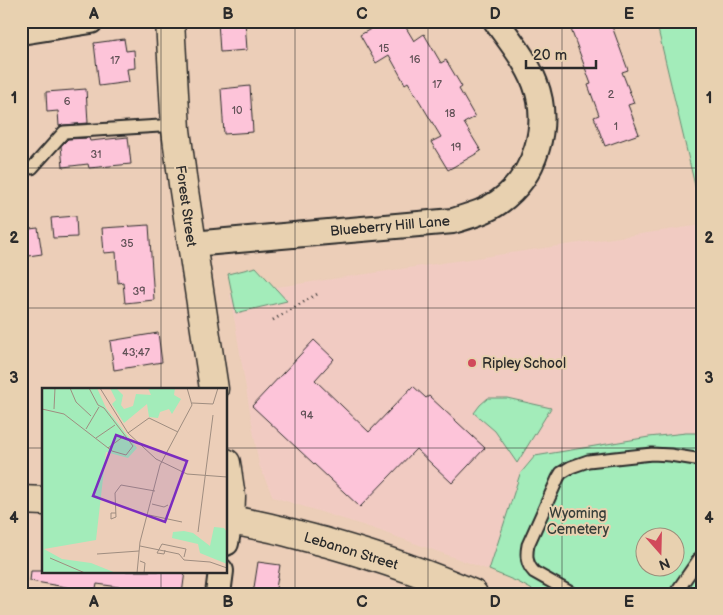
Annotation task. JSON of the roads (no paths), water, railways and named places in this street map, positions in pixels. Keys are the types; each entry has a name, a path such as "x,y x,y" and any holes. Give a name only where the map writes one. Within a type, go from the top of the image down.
{"street":[{"path":"21,32 91,21"},
{"name":"Forest Street","path":"170,21 176,125 214,388"},
{"name":"Blueberry Hill Lane","path":"192,244 453,221 477,214 499,202 517,186 533,162 539,144 541,123 540,103 535,84 514,45 496,21"},
{"path":"228,480 230,497 228,528"},
{"path":"21,500 42,501"},
{"name":"Lebanon Street","path":"228,528 288,532 354,550 431,576 473,594"},
{"path":"218,594 221,572"}],"lane":[{"path":"32,168 64,132 176,125"},
{"path":"573,594 534,572 528,562 527,552 559,475 570,467 588,461 652,454 702,460"},
{"path":"675,594 702,554"}],"place":[{"name":"Ripley School","path":"472,363"}],"park label":[{"name":"Wyoming Cemetery","path":"578,522"}]}
